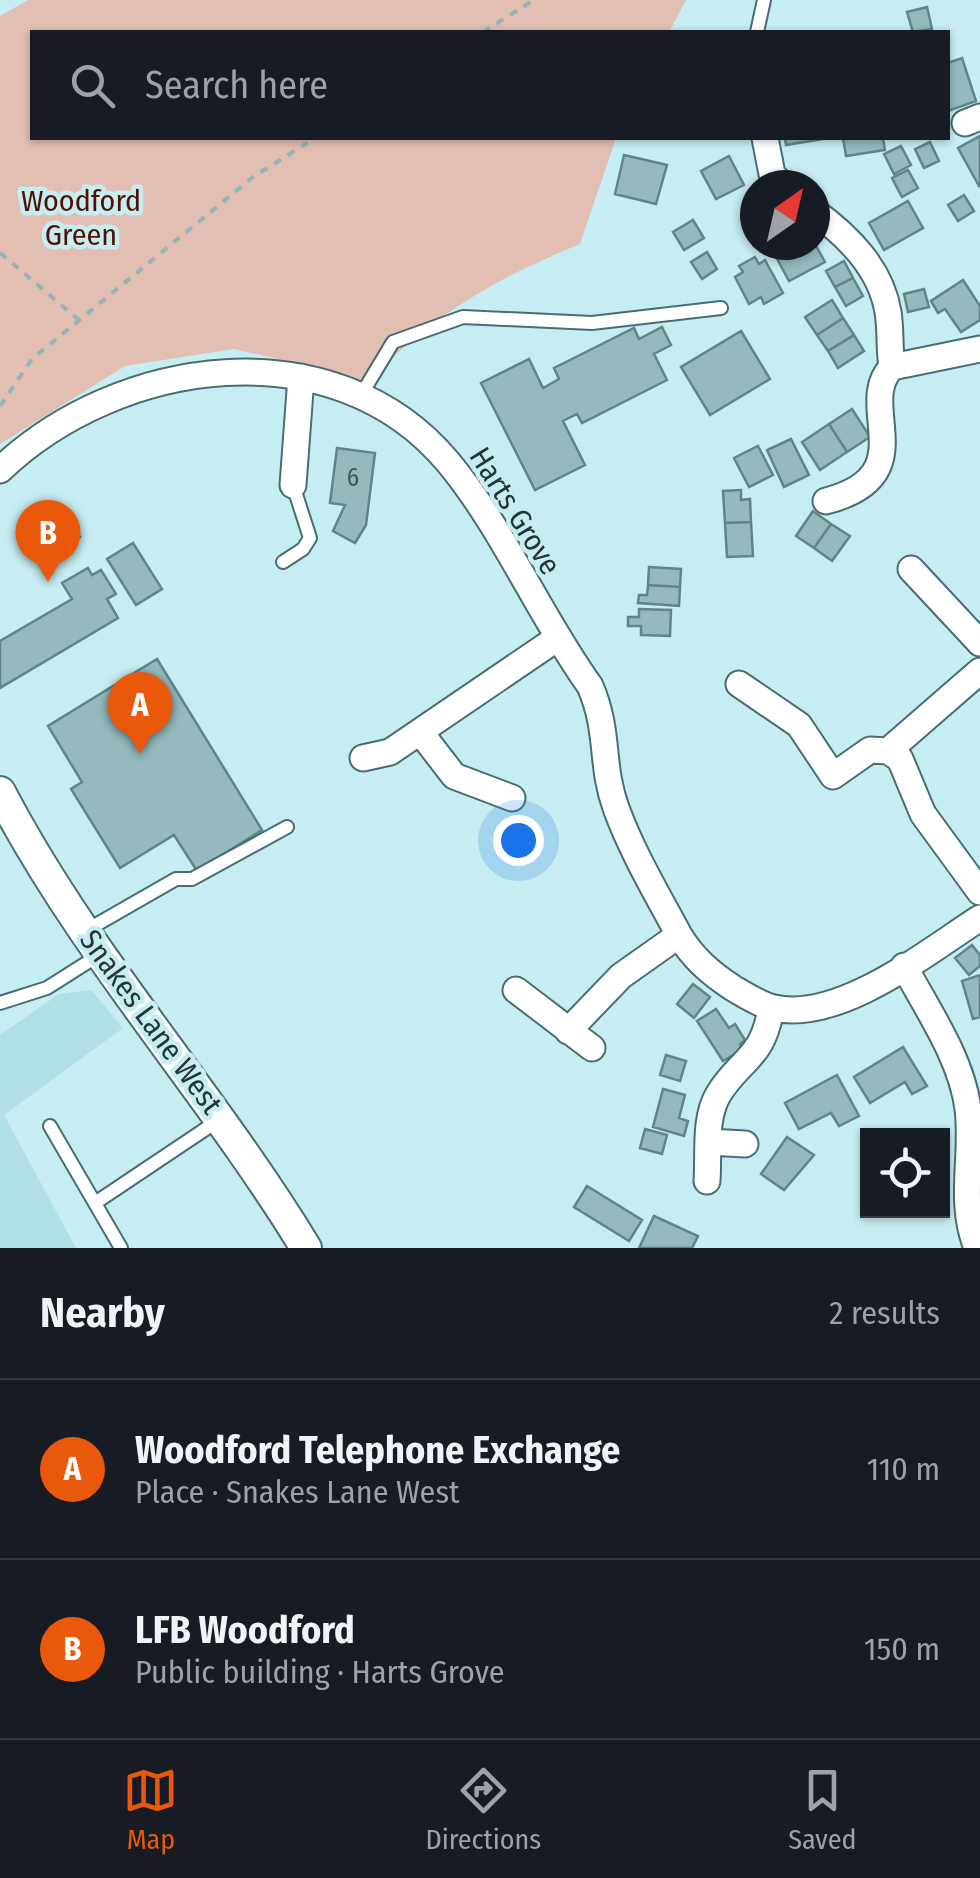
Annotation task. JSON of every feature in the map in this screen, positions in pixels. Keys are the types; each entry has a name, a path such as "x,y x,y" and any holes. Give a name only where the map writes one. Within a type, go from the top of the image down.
{"street":[{"path":"764,140 771,170"},
{"path":"830,223 844,233 877,277 888,313 892,367"},
{"path":"826,501 856,494 876,470 885,441 880,397 884,375 892,367 959,357 980,349"},
{"name":"Harts Grove","path":"0,470 68,422 142,386 181,376 223,372 301,377 361,394 446,460 469,490 556,639 590,686 604,718 604,755 615,807 690,954 714,975 771,1008"},
{"path":"293,485 301,377"},
{"path":"912,568 980,643"},
{"path":"363,758 390,752 556,639"},
{"path":"888,751 980,671"},
{"path":"739,684 799,725 833,776 870,750 888,751 900,760 923,814 980,892"},
{"path":"420,733 454,776 512,798"},
{"name":"Snakes Lane West","path":"0,792 93,942 221,1119 306,1248"},
{"path":"707,1181 710,1114 719,1092 760,1046 771,1008 822,1008 904,966 980,918"},
{"path":"568,1030 621,976 679,935"},
{"path":"904,966 946,1046 968,1108 964,1192 976,1237"},
{"path":"516,990 592,1048"},
{"path":"710,1142 745,1144"}],"lane":[{"path":"757,30 764,0"},
{"path":"361,394 393,342 463,316 592,323 721,308"},
{"path":"283,562 303,550 310,538 293,485"},
{"path":"0,1004 47,988 93,942 176,879 192,879 287,827"},
{"path":"95,1203 221,1119"},
{"path":"50,1126 121,1248"}],"path":[{"path":"485,30 534,0"},
{"path":"0,406 32,359 253,177 313,140"},
{"path":"0,254 79,320"}],"shaded area":[{"path":"91,990 123,1028 4,1115 76,1248 0,1248 0,1035 59,994"}],"green space":[{"name":"Woodford Green","path":"28,0 686,0 670,30 30,30 30,140 615,140 580,244 463,303 414,339 362,386 308,366 234,349 125,366 0,444 0,16"}],"building":[{"path":"927,7 932,29 912,30 907,12"},
{"path":"962,58 976,101 950,110 950,62"},
{"path":"980,136 980,185 979,186 958,148"},
{"path":"785,140 817,140 786,145"},
{"path":"843,140 883,140 885,150 846,156"},
{"path":"930,142 939,161 924,168 915,149"},
{"path":"901,146 911,165 894,174 884,154"},
{"path":"624,155 667,165 656,204 615,194"},
{"path":"729,156 740,177 740,187 716,199 701,171"},
{"path":"908,170 918,188 902,197 892,178"},
{"path":"964,195 974,211 958,221 948,205"},
{"path":"908,201 923,228 884,250 869,223"},
{"path":"693,220 704,238 684,250 673,232"},
{"path":"707,252 717,269 702,279 691,262"},
{"path":"750,260 759,264 765,260 783,293 764,304 761,297 749,304 735,277 743,272 739,266"},
{"path":"778,260 824,260 825,262 789,281"},
{"path":"844,261 853,278 835,287 826,271"},
{"path":"853,278 863,296 846,306 835,287"},
{"path":"963,280 980,306 980,320 961,332 945,309 938,313 931,301"},
{"path":"924,289 929,307 908,312 904,294"},
{"path":"832,300 843,318 817,335 805,317"},
{"path":"843,318 854,335 828,351 817,335"},
{"path":"662,327 671,345 654,354 667,380 582,423 577,414 563,421 585,465 535,490 481,383 529,359 543,388 559,379 554,368 634,328 639,339"},
{"path":"741,331 770,379 710,415 681,367"},
{"path":"854,335 864,351 838,368 828,351"},
{"path":"852,409 870,437 847,452 829,424"},
{"path":"829,424 847,452 820,470 802,442"},
{"path":"791,439 809,475 784,487 767,450"},
{"path":"758,446 773,475 749,487 734,458"},
{"path":"337,448 375,453 366,525 355,543 333,531 345,505 330,503"},
{"path":"741,490 741,500 750,499 751,522 725,523 723,491"},
{"path":"813,511 831,524 814,548 796,536"},
{"path":"751,522 753,556 727,557 725,523"},
{"path":"831,524 850,536 832,561 814,548"},
{"path":"73,526 80,537 66,544 60,533"},
{"path":"133,543 162,589 136,605 107,559"},
{"path":"649,567 681,569 680,587 648,585"},
{"path":"88,568 92,575 101,570 116,594 107,599 118,618 0,688 0,641 72,599 62,583"},
{"path":"648,585 680,587 679,606 638,603 639,595 647,595"},
{"path":"639,609 671,610 670,636 641,635 641,626 628,626 628,617 639,617"},
{"path":"157,659 262,830 197,871 174,835 120,868 71,789 82,782 48,726"},
{"path":"972,945 980,955 980,966 969,975 955,958"},
{"path":"980,975 980,1017 973,1019 962,981"},
{"path":"693,984 710,997 694,1018 677,1004"},
{"path":"716,1009 729,1028 735,1024 745,1040 740,1044 743,1049 723,1061 697,1021"},
{"path":"903,1047 927,1086 912,1094 905,1082 870,1103 854,1077"},
{"path":"666,1055 686,1061 680,1081 660,1075"},
{"path":"837,1075 859,1116 839,1126 831,1113 799,1129 785,1103"},
{"path":"663,1089 685,1095 679,1118 688,1121 684,1136 653,1127"},
{"path":"645,1129 667,1135 662,1154 640,1148"},
{"path":"787,1137 814,1155 784,1190 761,1174"},
{"path":"587,1186 642,1220 629,1241 574,1207"},
{"path":"654,1216 698,1236 692,1248 639,1248"}],"place":[{"name":"LFB Woodford","path":"48,582"},
{"name":"Woodford Telephone Exchange","path":"140,754"}]}
